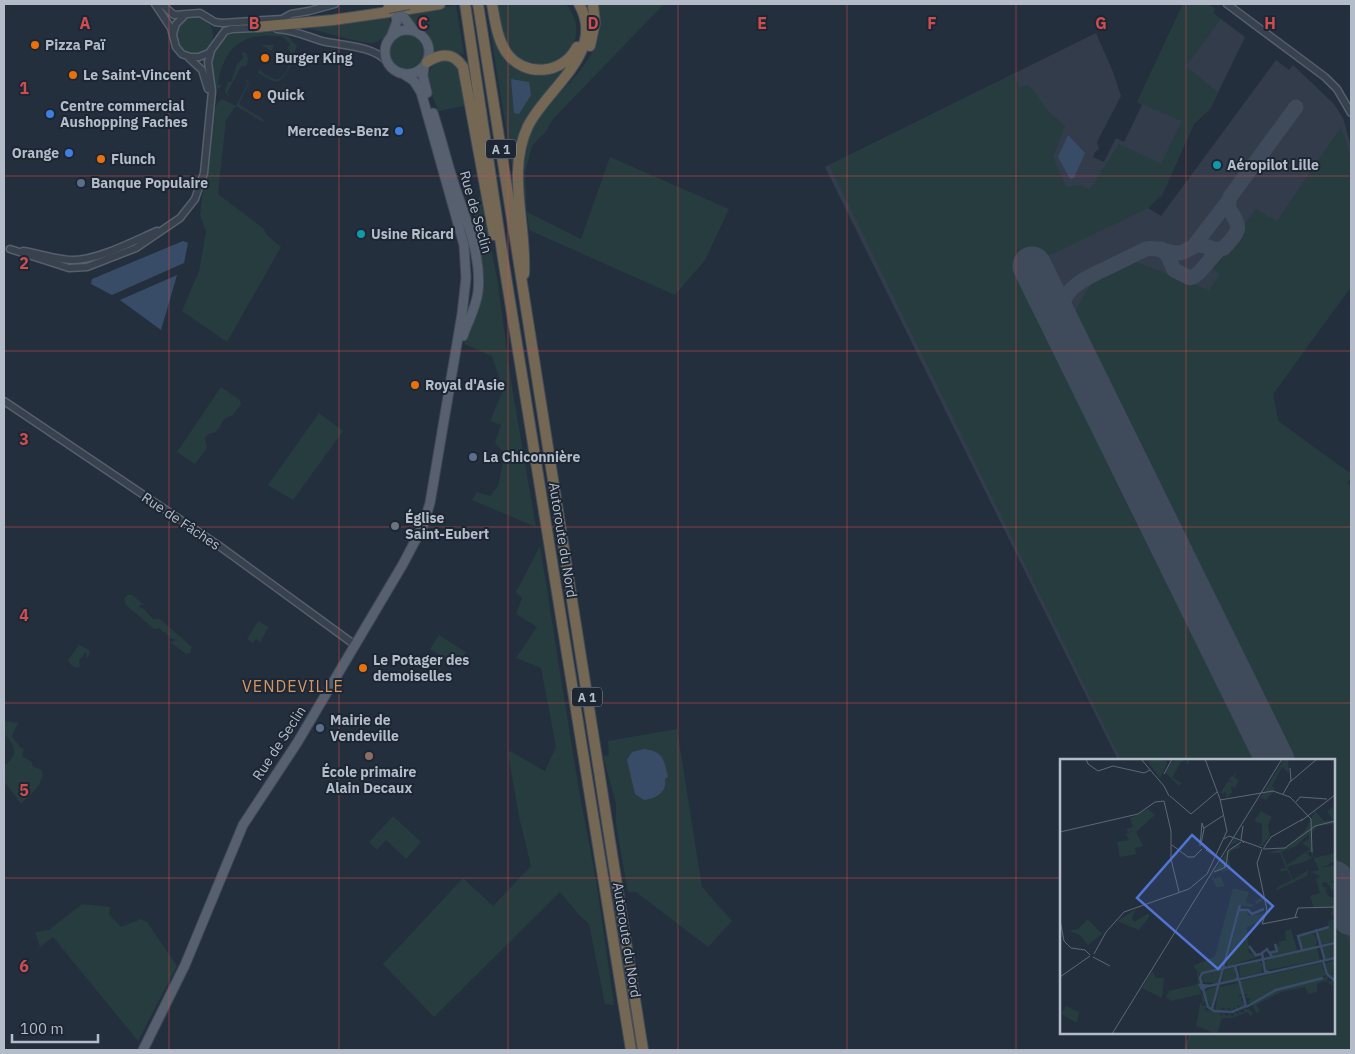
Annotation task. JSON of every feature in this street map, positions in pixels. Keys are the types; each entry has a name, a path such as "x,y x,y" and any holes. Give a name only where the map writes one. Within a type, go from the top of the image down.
{"highway":[{"path":"282,19 336,14 389,6 440,4"},
{"name":"Autoroute du Nord","path":"465,4 503,258 630,1050"},
{"name":"Autoroute du Nord","path":"478,4 643,1050"},
{"path":"492,4 498,31 507,53 520,65 539,70 550,69 562,63 570,58 577,48 581,37 581,26 579,16 572,4"},
{"path":"523,294 525,259 518,178 519,154 529,124 538,109 570,70 585,44 586,24 579,4"},
{"path":"559,84 576,67 590,45 595,23 593,4"},
{"path":"256,28 333,20 389,6"},
{"path":"426,64 439,55 448,55 456,58 463,66 498,254 503,258"}],"main road":[{"path":"389,6 397,21 386,49 387,61 392,68 402,73 414,73 426,64 429,52 427,43 422,35 414,31 403,16 399,4"},
{"path":"390,39 399,32 414,31"},
{"name":"Rue de Seclin","path":"426,64 423,76 424,85 453,182 466,215 477,272 477,298 454,365"},
{"name":"Rue de Seclin","path":"143,1050 185,965 243,825 297,743 409,554 425,519 432,494 466,289 466,261 464,244 421,92 414,81 402,73"}],"street":[{"path":"155,4 169,24 176,48 197,64 204,74 210,103"},
{"path":"162,4 174,15 200,13 211,20 222,23 282,19 291,14 309,12 335,4"},
{"path":"1227,4 1325,77 1337,89 1351,113"},
{"path":"173,35 176,24 187,14"},
{"path":"211,20 217,29 217,42"},
{"path":"7,248 70,268 82,268 96,265 136,248 170,226 187,210 195,199 201,184 204,168 212,91 208,58 222,34 228,30 256,28 288,30 321,40 370,50 379,54 387,61"},
{"path":"186,56 199,57 211,51"},
{"name":"Rue de Fâches","path":"4,401 218,545 355,645"}],"shaded area":[{"path":"1183,4 1208,4 1215,9 1213,13 1245,37 1210,109 1194,124 1162,195 1148,208 1161,216 1276,60 1289,70 1293,65 1334,104 1343,118 1351,146 1351,286 1273,394 1278,421 1351,474 1351,478 1347,483 1351,487 1351,1050 1184,1050 1190,1034 1335,1034 1335,759 1118,759 825,167 1096,33 1121,96 1097,142 1099,149 1093,157 1104,162 1116,138 1124,142 1142,105 1137,102"}],"green space":[{"path":"486,4 490,4 494,29 528,72 577,55 544,97 513,171"},
{"path":"497,4 566,4 575,21 576,37 569,50 558,59 544,64 529,64 515,57 505,42"},
{"path":"599,4 664,4 553,119 547,130 532,146 525,173 527,212 581,239 610,157 729,209 705,260 675,295 529,230 523,178 524,153 527,140 537,120 590,57 598,38 600,27"},
{"path":"1183,4 1208,4 1215,9 1213,13 1221,19 1186,66 1218,93 1210,109 1194,124 1162,195 1148,208 1019,270 1260,759 1121,759 829,165 1014,74 1019,88 1028,85 1048,111 1065,126 1053,157 1066,187 1078,185 1090,189 1119,144 1161,164 1182,121 1137,102"},
{"path":"456,5 464,54 445,50 435,52 429,35 413,22 407,13"},
{"path":"388,16 392,25 391,28 382,39 373,43 308,28"},
{"path":"195,17 202,18 208,22 212,28 212,42 208,48 202,52 195,53 188,52 182,48 178,42 177,35 178,28 182,22 188,18"},
{"path":"276,32 285,35 293,41 297,47 294,53 290,52 288,47 290,44 282,36 261,36 246,40 233,49 224,61 218,85 222,85 219,89 215,88 210,63 212,55 225,36 231,33"},
{"path":"407,34 419,40 425,52 419,64 407,70 395,64 389,52 395,40"},
{"path":"261,45 274,45 272,50 281,55 283,52 291,58 286,73 278,81 275,82 258,73 260,69 265,75 277,80 286,72 288,62"},
{"path":"245,52 248,58 247,63 245,67 242,65 227,93 229,94 228,96 225,92 228,82 231,82 237,64 244,57 241,54"},
{"path":"443,59 453,62 458,67 465,106 438,111 428,81 428,75 430,69"},
{"path":"247,79 249,83 239,104 264,120 263,122 236,106 248,83"},
{"path":"222,99 236,106 226,120 218,194 263,228 267,235 281,247 227,342 182,311 199,271 206,232 200,215 213,112 218,102"},
{"path":"1341,127 1351,158 1351,287 1273,394 1278,421 1351,474 1351,478 1347,483 1351,487 1351,888 1335,854 1335,759 1289,759 1072,318 1086,292 1094,282 1133,263 1139,263 1209,290 1220,274 1212,268 1256,209 1277,221"},
{"path":"480,195 497,278 512,387 536,527 472,500 477,492 490,496 498,486 505,454 495,443 501,425 490,421 503,390 492,356 464,344 480,302 484,283 480,257 471,225"},
{"path":"221,387 240,400 241,404 233,415 223,421 218,430 206,436 207,448 195,464 177,452"},
{"path":"319,413 343,431 293,500 268,485"},
{"path":"540,546 579,791 596,880 614,1005 605,1004 589,924 560,892 434,1017 383,964 463,878 493,906 531,866 519,817 508,753 510,751 545,771 556,747 541,668 516,658 537,627 516,614 522,598 516,592"},
{"path":"132,595 144,605 139,607 144,609 153,619 160,619 192,647 190,653 186,654 170,642 175,641 175,639 170,638 160,628 154,629 126,605 124,598"},
{"path":"258,621 269,627 261,640 262,643 256,639 253,643 247,639"},
{"path":"439,635 466,652 457,666 430,649"},
{"path":"79,645 89,650 90,654 87,658 86,652 84,653 79,660 80,667 76,668 68,660"},
{"path":"5,721 18,723 12,736 20,747 24,749 23,757 32,762 32,766 42,770 39,784 33,793 21,804 4,781 4,766 14,754 13,746 4,733"},
{"path":"677,729 702,887 732,921 708,947 636,892 628,892 616,824 616,804 603,756 609,755 608,741"},
{"path":"393,816 421,842 406,859 386,840 377,850 369,842"},
{"path":"82,904 110,907 109,914 121,927 141,919 147,922 177,966 138,1041 53,937 40,947 35,932 49,930"},
{"path":"1335,912 1351,946 1351,1047 1349,1050 1185,1050 1192,1034 1335,1034"}],"water":[{"path":"511,79 529,82 531,95 519,114 514,113"},
{"path":"1068,135 1085,153 1074,178 1070,179 1058,157"},
{"path":"183,241 188,243 184,263 112,295 91,284 92,279"},
{"path":"177,275 161,330 120,300"},
{"path":"644,749 656,752 662,758 668,777 665,779 664,788 660,794 644,800 635,794 627,760 632,752"}],"taxiway":[{"path":"1061,323 1063,302 1074,287 1089,277 1146,249 1154,248 1178,253 1200,245 1215,249 1224,248 1238,228 1228,207 1230,197 1296,107"},
{"path":"1193,247 1229,200"},
{"path":"1161,249 1168,256 1174,270 1190,278 1198,274 1220,249"}],"runway":[{"path":"1032,266 1275,759"},
{"path":"1335,882 1351,916"}],"place":[{"name":"Pizza Paï","path":"35,45"},
{"name":"Burger King","path":"265,58"},
{"name":"Le Saint-Vincent","path":"73,75"},
{"name":"Quick","path":"257,95"},
{"name":"Centre commercial Aushopping Faches","path":"50,114"},
{"name":"Mercedes-Benz","path":"399,131"},
{"name":"Orange","path":"69,153"},
{"name":"Flunch","path":"101,159"},
{"name":"Aéropilot Lille","path":"1217,165"},
{"name":"Banque Populaire","path":"81,183"},
{"name":"Usine Ricard","path":"361,234"},
{"name":"Royal d'Asie","path":"415,385"},
{"name":"La Chiconnière","path":"473,457"},
{"name":"Église Saint-Eubert","path":"395,526"},
{"name":"Le Potager des demoiselles","path":"363,668"},
{"name":"Mairie de Vendeville","path":"320,728"},
{"name":"École primaire Alain Decaux","path":"369,756"}],"district":[{"name":"VENDEVILLE","path":"293,686"}]}
